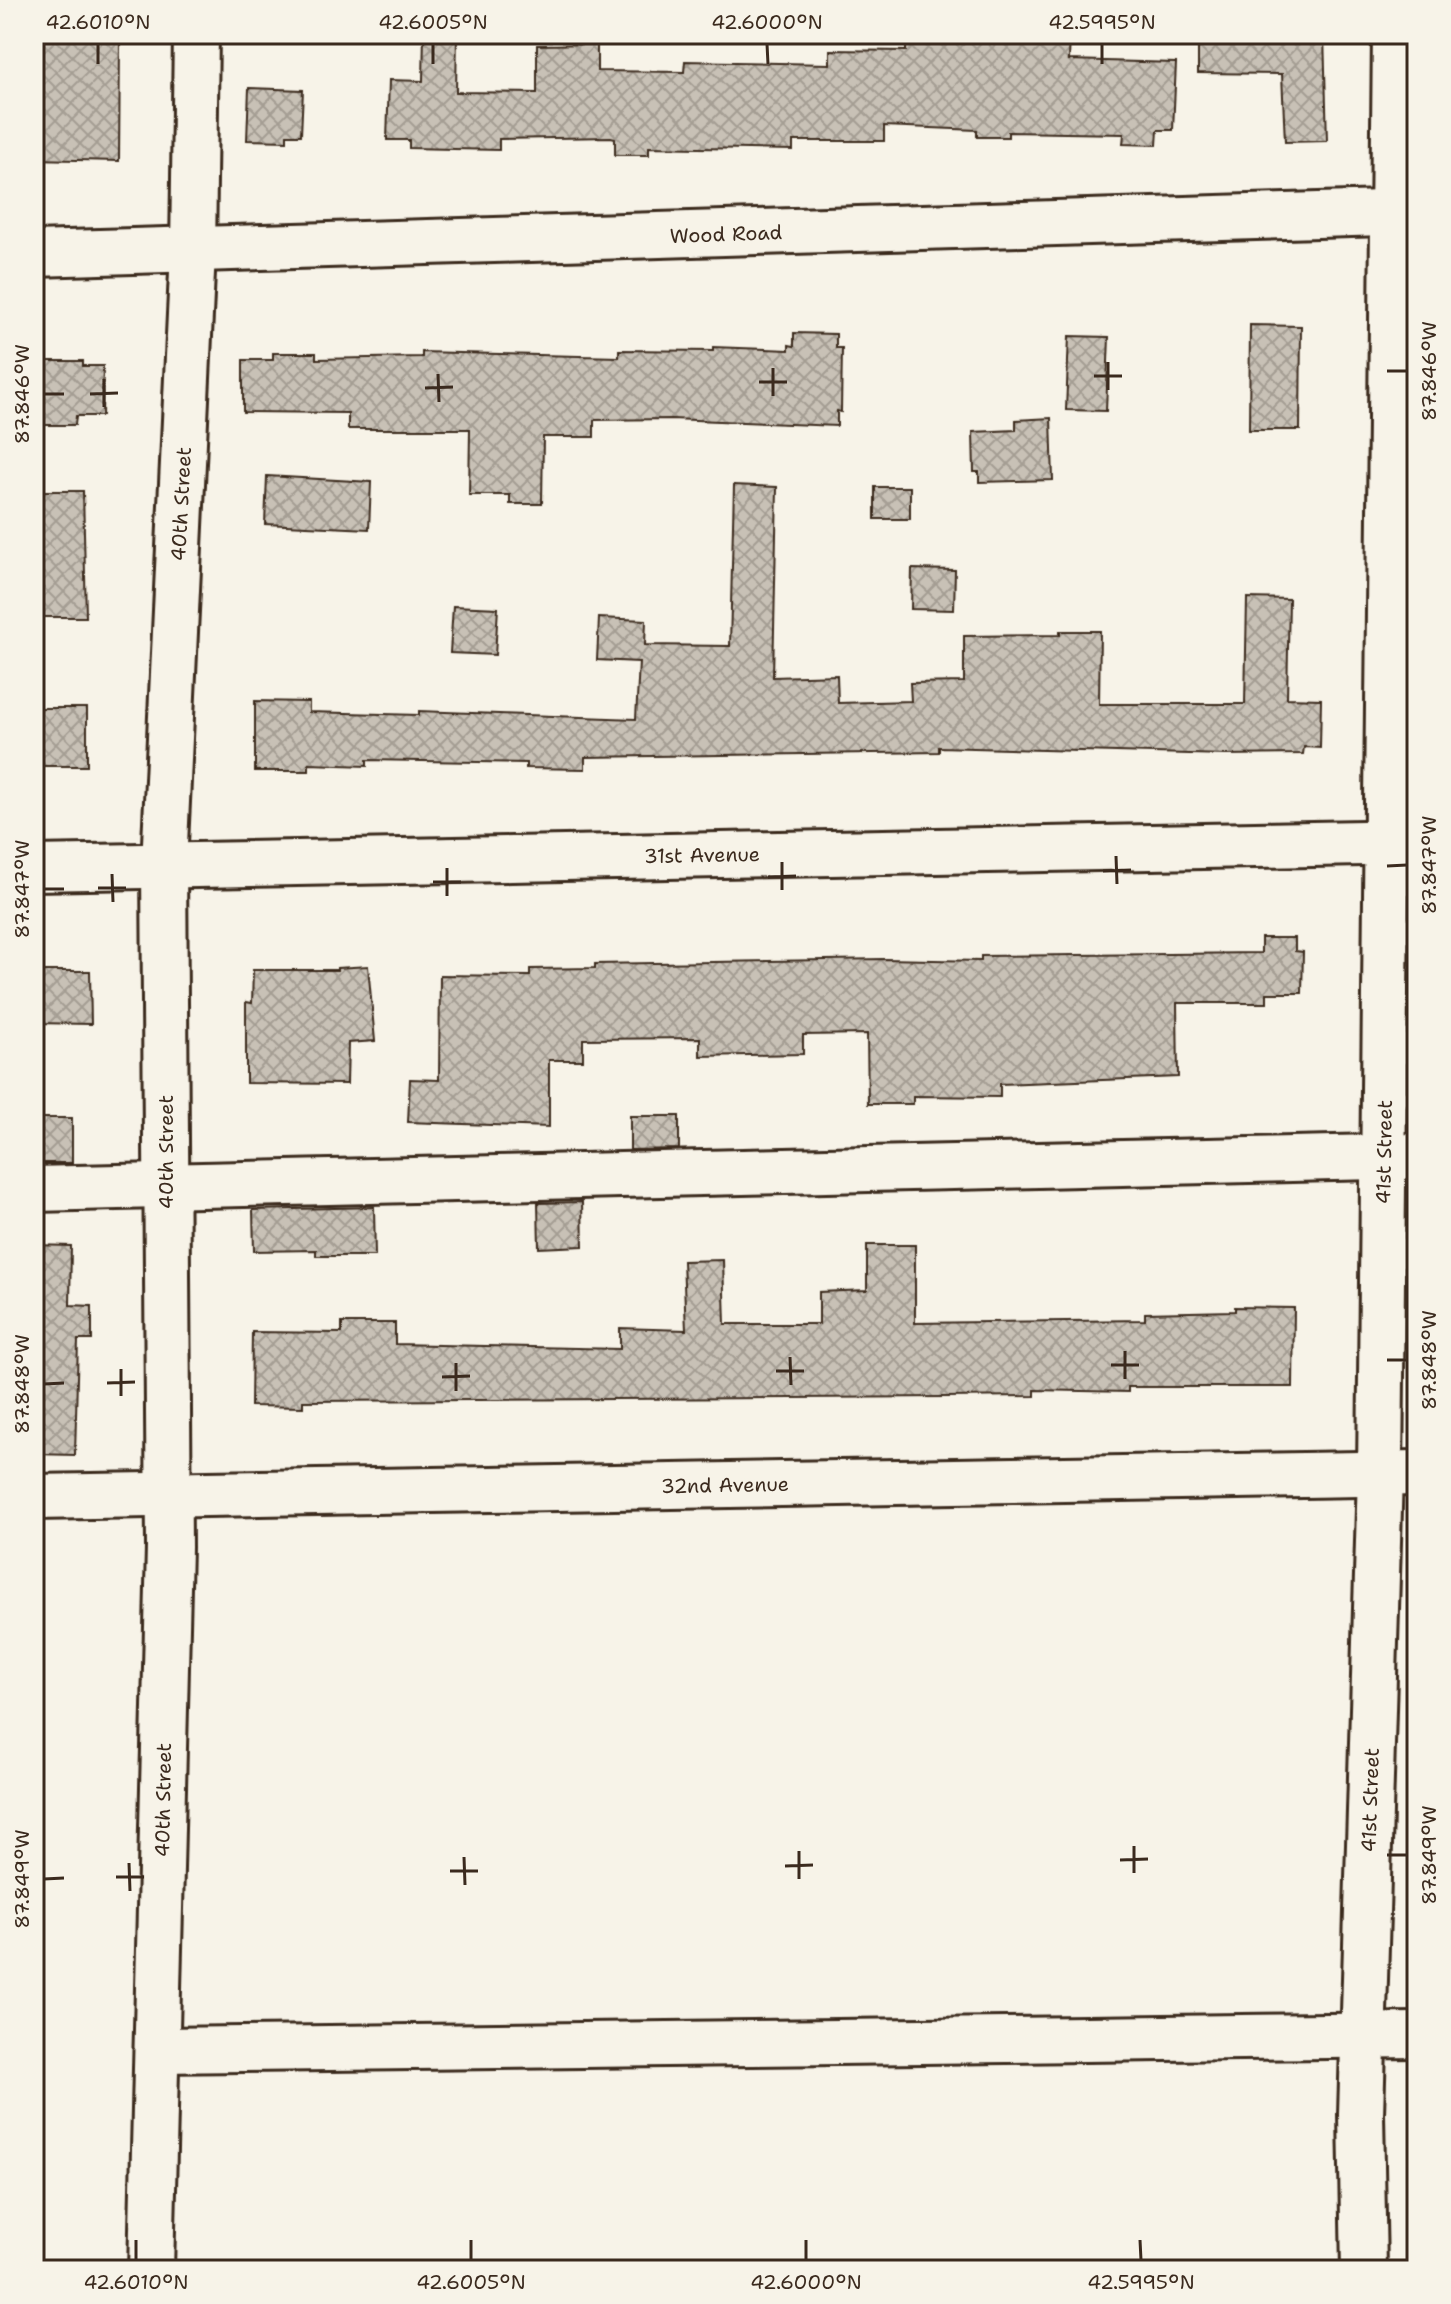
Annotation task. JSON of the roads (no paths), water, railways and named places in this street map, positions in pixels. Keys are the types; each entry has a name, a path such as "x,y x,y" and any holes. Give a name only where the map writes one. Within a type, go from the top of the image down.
{"street":[{"name":"40th Street","path":"151,2270 169,1494 164,865 193,251 196,34"},
{"name":"41st Street","path":"1364,2270 1364,2036 1399,1474 1406,212 1395,34"},
{"name":"Wood Road","path":"34,254 1406,212"},
{"name":"31st Avenue","path":"34,868 1403,842"},
{"path":"34,1189 1400,1156"},
{"name":"32nd Avenue","path":"34,1497 1399,1474"},
{"path":"157,2050 1417,2035"}]}
